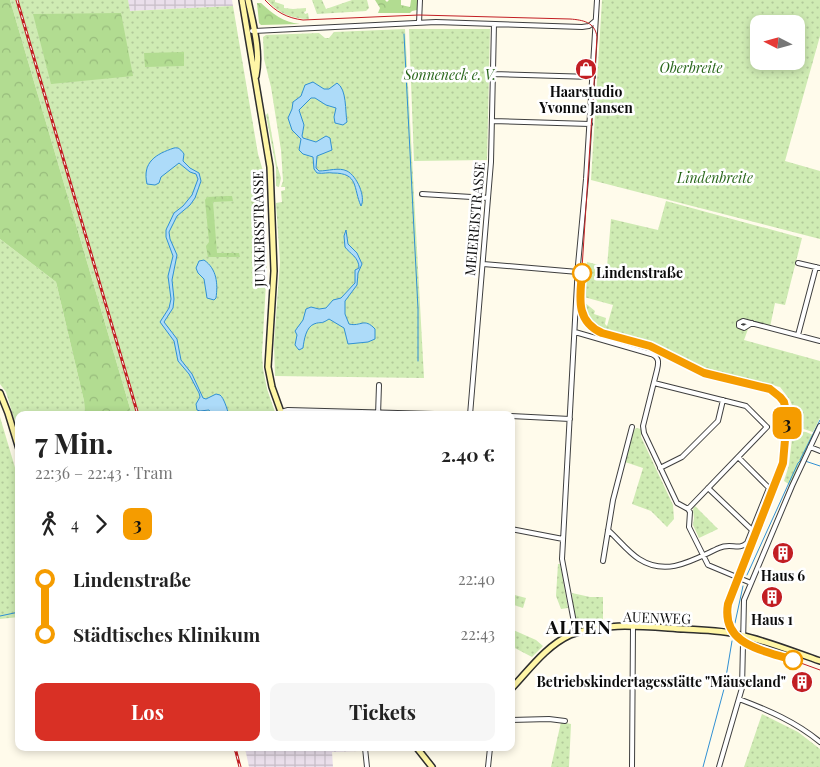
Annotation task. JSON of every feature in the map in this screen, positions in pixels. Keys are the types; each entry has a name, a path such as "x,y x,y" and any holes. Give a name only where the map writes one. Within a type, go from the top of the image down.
{"main road":[{"name":"JUNKERSSTRASSE","path":"242,0 258,58 256,77 269,159 274,266 268,357 270,381 280,411"},
{"name":"JUNKERSSTRASSE","path":"248,0 251,32"},
{"path":"0,394 15,436"},
{"name":"AUENWEG","path":"515,685 550,648 576,633 594,629 633,627 721,632 742,635 820,661"},
{"path":"419,751 432,767"}],"street":[{"path":"419,23 420,0"},
{"path":"576,633 563,567 563,539 578,272 590,124 597,0"},
{"path":"251,32 419,23 582,27 595,21"},
{"name":"MEIEREISTRASSE","path":"471,411 488,198 494,24"},
{"path":"493,74 592,77"},
{"path":"492,121 590,124"},
{"path":"422,194 488,198"},
{"path":"798,263 818,268 798,335"},
{"path":"483,264 578,272"},
{"path":"752,323 820,341"},
{"path":"575,332 655,355 659,361 643,430 677,503 688,509 691,515 689,527 708,565 751,583"},
{"path":"654,382 750,408 767,427 773,428"},
{"path":"378,411 379,385"},
{"path":"660,468 682,457 718,421 723,400"},
{"path":"286,411 310,411"},
{"path":"515,416 570,419"},
{"path":"719,767 739,699 742,680 743,606 792,486 820,426"},
{"path":"603,561 613,500 632,427"},
{"path":"688,509 767,427"},
{"path":"810,447 820,451"},
{"path":"608,530 639,559 655,566 674,567 726,545 744,546 747,543 769,488 738,456"},
{"path":"708,488 752,530"},
{"path":"515,530 563,539"},
{"path":"632,767 633,627"},
{"path":"739,699 780,716 820,742"},
{"path":"515,720 549,719 565,721"},
{"path":"366,751 367,767"},
{"path":"488,767 490,751"}],"shaded area":[{"path":"128,0 232,0 233,6 129,11"},
{"path":"246,751 362,751 332,752 333,767 249,767"}],"green space":[{"path":"0,0 10,0 131,411 85,411 56,282 0,239"},
{"path":"10,0 128,0 130,11 233,6 258,154 263,171 267,265 262,354 267,389 275,411 131,411"},
{"path":"267,0 275,0 275,2 284,5 284,8 306,8 304,12 305,14 308,13 309,19 297,18 286,14"},
{"path":"312,0 322,0 326,9 352,0 367,0 369,8 366,11 317,14"},
{"path":"375,0 385,0 387,2 389,0 401,0 401,5 410,7 411,0 417,0 417,10 410,13 378,13 380,8"},
{"name":"Oberbreite","path":"602,0 820,0 820,36 785,161 820,171 820,239 591,180"},
{"path":"257,3 261,3 283,19 300,24 261,25 259,23"},
{"path":"121,13 133,76 51,84 33,14"},
{"path":"405,29 424,378 275,376 274,344 280,262 276,203 282,202 281,191 285,190 285,187 281,187 283,181 281,150 271,87 264,59 263,37 266,35 319,33 325,38 329,38 334,32"},
{"name":"Sonneneck e. V.","path":"409,29 490,29 487,160 414,161"},
{"path":"184,52 184,66 145,67 144,53"},
{"path":"268,113 281,178 279,187 276,186 276,167 266,115"},
{"path":"232,196 233,201 213,202 217,253 239,253 240,257 208,257 206,246 209,242 205,200 207,197"},
{"path":"666,201 802,238 785,305 775,303 770,327 751,321 744,340 820,361 820,418 813,432 794,426 793,408 790,400 780,387 702,367 650,343 599,331 588,322 584,302 595,311 594,314 606,318 605,324 607,326 613,305 584,297 587,262 607,267 611,219 658,230"},
{"path":"0,239 56,282 85,411 15,411 15,422 6,392 0,384"},
{"path":"0,417 15,468 15,617 0,619"},
{"path":"636,428 641,429 641,437 673,505 674,519 667,527 651,511 632,504 643,468 625,462 633,432"},
{"path":"793,430 813,435 790,485 784,481 789,465"},
{"path":"695,506 718,529 699,538 693,525 693,509"},
{"path":"558,564 560,564 568,608 561,609 556,596"},
{"path":"572,593 590,597 603,597 603,624 582,628 575,623"},
{"path":"515,595 526,598 523,608 515,605"},
{"path":"515,631 536,640 543,646 532,657 515,648"},
{"path":"762,714 798,732 820,749 820,767 744,767"},
{"path":"561,722 571,724 569,767 551,767"}],"water":[{"path":"313,82 324,89 329,89 337,83 340,86 344,95 347,122 343,125 335,123 336,108 311,98 299,110 304,125 302,136 316,142 326,136 330,138 332,150 317,156 316,168 319,171 341,169 351,174 361,192 361,206 351,179 341,174 317,173 314,169 313,157 303,154 299,150 301,139 292,130 288,118 293,102 301,96 305,85"},
{"path":"179,148 184,154 183,161 199,173 201,181 195,198 177,216 169,232 177,255 172,280 173,308 164,322 177,339 181,360 192,374 203,398 206,399 216,394 220,395 228,411 197,410 196,404 200,397 199,393 189,374 178,361 174,341 160,322 169,308 171,299 168,276 173,256 166,237 166,230 174,213 192,195 198,179 196,174 190,172 179,163 161,177 159,183 155,185 147,184 146,176 149,165 161,153"},
{"path":"346,230 348,244 357,253 362,264 358,273 357,285 345,301 345,314 349,324 365,323 371,325 375,329 375,339 368,342 348,344 344,328 329,319 309,328 303,348 299,350 295,345 297,335 295,331 303,320 306,309 311,307 326,308 333,300 341,298 355,283 355,270 359,268 359,264 345,247 344,236"},
{"path":"204,260 212,268 216,277 217,293 214,300 207,298 204,279 196,268 199,261"}],"waterway":[{"path":"404,34 418,309 418,361"},
{"path":"800,460 820,420"},
{"path":"747,575 801,460"},
{"path":"805,461 820,466"},
{"path":"735,623 743,586"},
{"path":"0,616 15,613"},
{"path":"703,767 724,689 732,641"}],"tram line":[{"path":"265,0 282,14 303,20 419,15 570,19 584,21 594,28 597,37 580,299 583,317 589,325 598,331 651,346 704,373 770,389 780,397 786,410 787,422 783,463 728,604 727,615 732,630 743,642 820,670"},
{"name":"3","path":"582,273 581,310 586,322 595,329 602,333 650,346 704,373 770,389 784,402 787,416 783,463 728,604 727,614 732,631 742,641 793,660"}],"railway":[{"path":"17,0 137,411"},
{"path":"236,751 240,767"}],"place":[{"name":"Haarstudio Yvonne Jansen","path":"586,69"},
{"name":"Lindenstraße","path":"582,273"},
{"name":"Haus 6","path":"783,553"},
{"name":"Haus 1","path":"772,597"},
{"name":"Betriebskindertagesstätte \"Mäuseland\"","path":"802,682"}],"district":[{"name":"ALTEN","path":"579,627"}],"park label":[{"name":"Lindenbreite","path":"715,178"}]}
